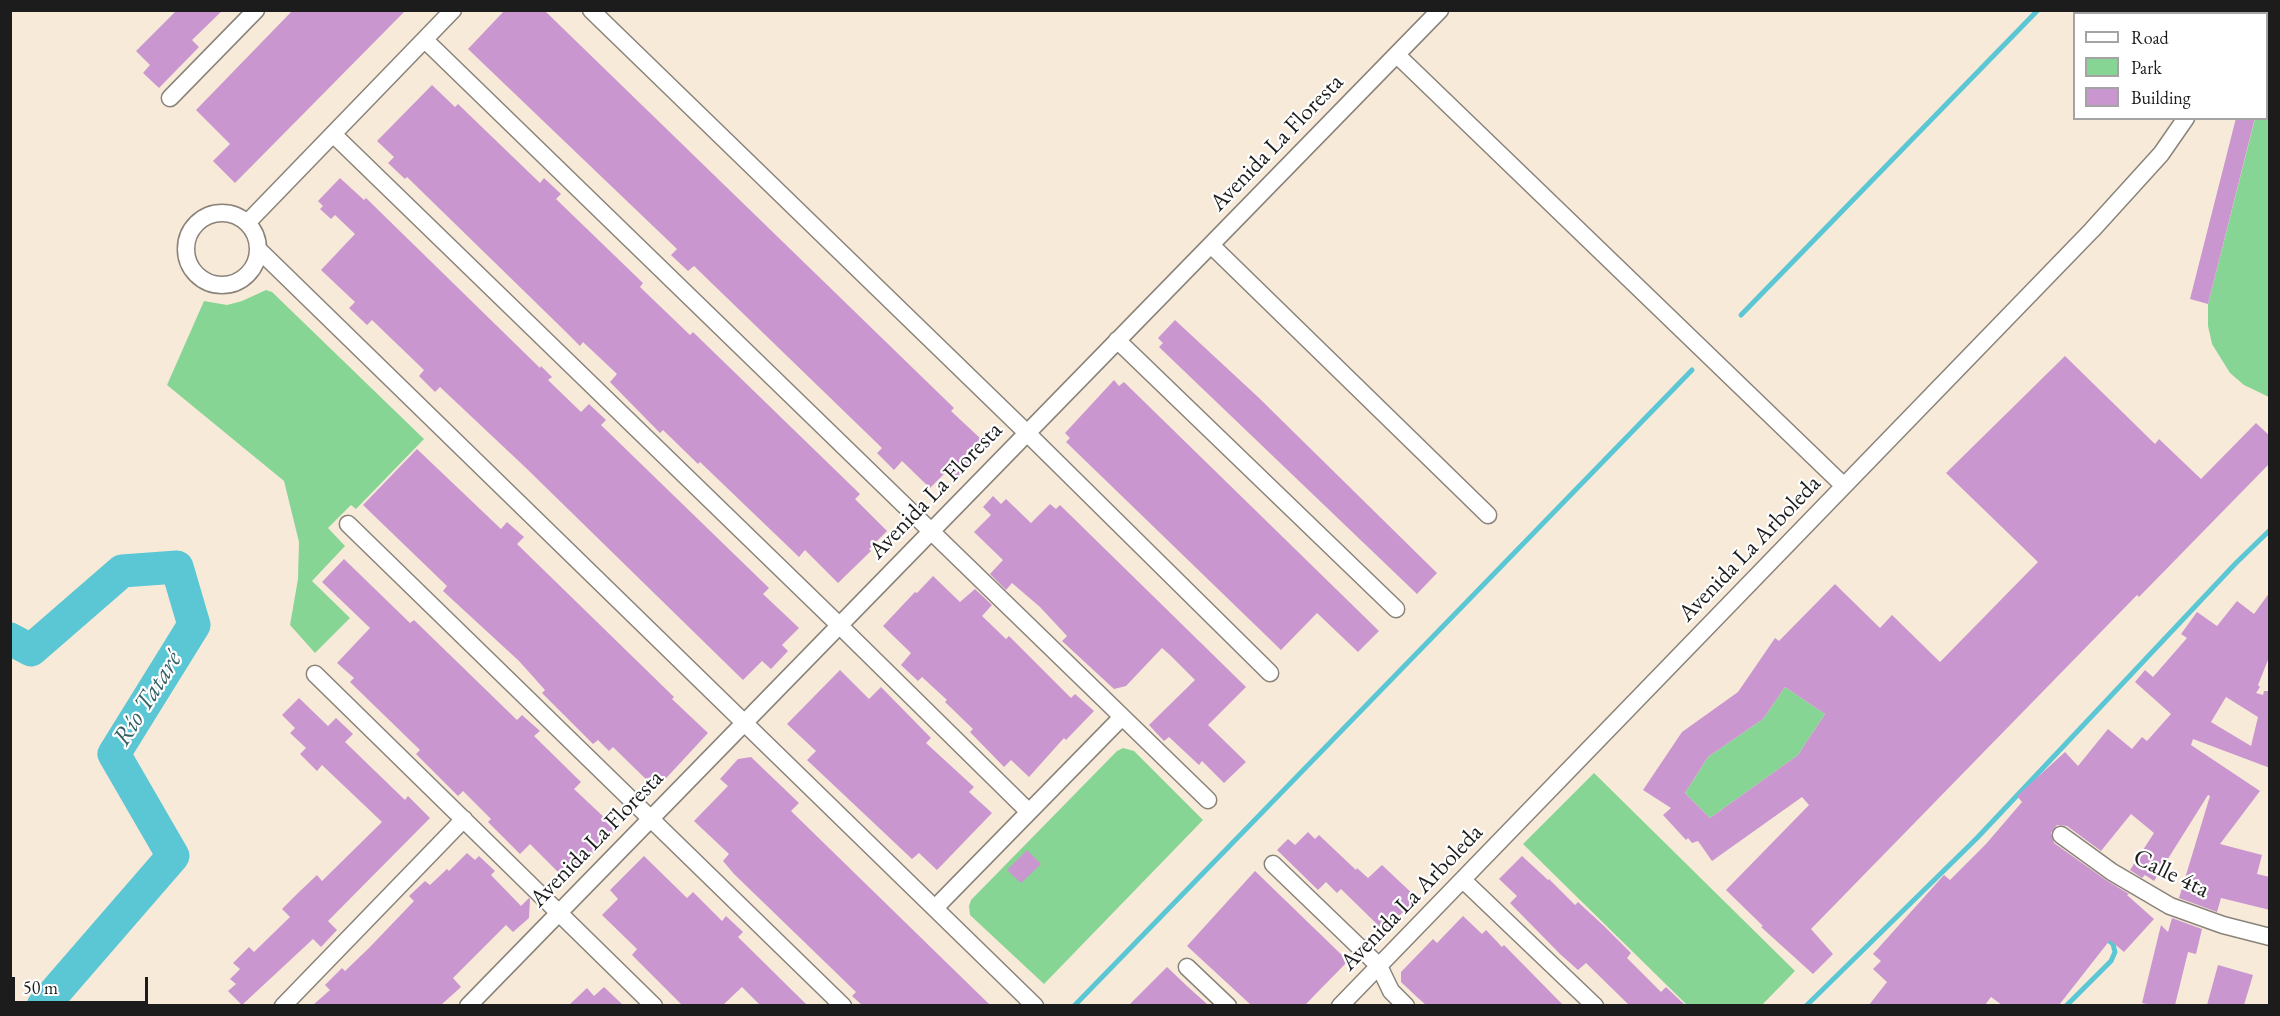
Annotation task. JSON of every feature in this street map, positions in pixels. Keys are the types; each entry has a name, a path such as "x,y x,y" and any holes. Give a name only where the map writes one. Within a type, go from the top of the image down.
{"street":[{"path":"170,98 256,10"},
{"path":"247,223 453,10"},
{"path":"591,10 1026,432 1270,673"},
{"name":"Avenida La Floresta","path":"468,1005 1440,10"},
{"path":"425,39 1208,800"},
{"path":"1397,55 1844,486"},
{"name":"Avenida La Arboleda","path":"1340,1005 2092,231 2160,154 2185,120"},
{"path":"333,134 839,624 1029,812"},
{"path":"225,213 237,216 247,223 254,231 259,250 250,273 240,281 228,285 216,285 204,281 188,262 187,238 193,227 201,219 213,214 225,213"},
{"path":"1210,245 1488,514"},
{"path":"259,250 1032,1002"},
{"path":"1118,340 1396,609"},
{"path":"348,524 843,1005"},
{"path":"315,674 654,1005"},
{"path":"934,908 1122,717"},
{"path":"283,1005 464,819"},
{"name":"Calle 4ta","path":"2061,834 2112,872 2170,906 2223,925 2270,937"},
{"path":"1273,864 1379,966 1391,991 1406,1005"},
{"path":"1463,880 1595,1005"},
{"path":"1187,967 1228,1005"}],"green space":[{"path":"2269,64 2269,397 2244,385 2230,373 2212,344 2208,326 2208,304 2255,120 2268,120"},
{"path":"266,290 272,292 424,439 356,509 351,505 328,528 345,546 312,581 350,618 315,653 290,625 298,579 299,542 284,481 167,385 204,301 227,305"},
{"path":"1785,687 1825,714 1798,755 1710,818 1685,793 1708,757 1763,719"},
{"path":"1123,748 1134,751 1203,820 1044,984 970,915 971,900 1117,751"},
{"path":"1594,773 1795,971 1762,1005 1687,1005 1523,844"}],"building":[{"path":"177,10 223,10 192,40 199,47 159,88 143,73 150,65 136,51"},
{"path":"293,10 406,10 235,183 213,161 230,144 196,110"},
{"path":"505,10 544,10 954,408 951,411 981,439 965,456 971,463 955,480 946,472 930,488 902,461 894,470 877,453 882,448 694,266 688,271 671,255 677,249 468,49"},
{"path":"432,85 455,107 458,104 540,183 544,178 561,194 556,199 643,283 640,287 690,335 693,332 860,494 855,499 887,531 869,549 871,551 838,583 805,550 799,557 700,462 698,464 663,430 660,433 610,382 617,374 583,342 580,346 407,177 405,179 388,163 394,157 377,141"},
{"path":"2235,120 2254,120 2208,304 2190,299"},
{"path":"340,178 364,200 366,198 540,368 541,366 552,377 548,380 581,412 589,404 606,420 601,425 769,588 763,594 799,628 782,645 788,651 771,669 762,661 743,680 440,387 435,392 419,376 424,370 372,320 367,325 349,308 355,302 321,270 355,234 335,215 331,219 320,209 323,206 318,201"},
{"path":"1175,320 1258,397 1437,573 1417,594 1159,347 1163,343 1158,338"},
{"path":"2065,356 2155,444 2159,439 2201,479 2256,423 2270,436 2270,463 2139,597 2137,595 1811,929 1833,954 1813,974 1761,927 1763,926 1726,890 1809,805 1802,797 1712,861 1698,841 1692,843 1688,838 1686,840 1663,815 1671,808 1643,790 1682,732 1738,692 1775,638 1779,641 1835,584 1880,628 1892,615 1940,662 2038,562 1946,473","holes":["1785,687 1825,714 1798,755 1710,818 1685,793 1708,757 1763,719"]},
{"path":"1114,380 1119,386 1124,382 1379,631 1358,652 1317,613 1281,650 1066,442 1070,438 1065,433"},
{"path":"417,449 501,529 507,522 524,537 517,544 708,733 656,789 613,747 609,751 598,740 593,744 542,693 545,690 519,661 443,591 447,586 363,505"},
{"path":"993,496 1001,504 1006,499 1031,523 1050,504 1056,509 1060,505 1246,687 1208,725 1246,762 1224,783 1202,761 1199,765 1169,737 1164,741 1149,725 1195,680 1170,655 1162,648 1126,686 1114,689 1062,641 1067,636 1040,607 1012,583 1006,590 990,574 1003,560 974,532 991,515 983,507"},
{"path":"344,559 410,623 414,620 517,720 522,715 540,731 534,736 581,782 574,789 607,820 610,817 619,826 566,880 530,844 520,854 488,822 491,819 463,791 458,796 416,754 420,750 350,682 354,678 337,663 370,628 322,582"},
{"path":"933,576 960,602 975,589 992,605 982,616 1006,639 1009,636 1071,698 1075,694 1094,711 1066,740 1064,738 1029,777 1011,760 1004,767 970,732 973,729 945,702 947,700 922,677 918,681 901,665 911,653 883,626"},
{"path":"2270,592 2270,655 2256,693 2263,695 2264,691 2270,691 2270,768 2193,739 2191,745 2260,791 2220,844 2262,855 2257,874 2270,877 2270,910 2221,898 2217,912 2179,898 2210,796 2208,795 2154,881 2145,875 2142,878 2130,870 2154,833 2131,814 2101,851 2067,826 2057,825 2051,833 2054,843 2129,894 2127,895 2154,919 2124,952 2110,940 2059,1005 2002,1005 1991,997 1985,1005 1869,1005 1887,982 1873,969 1881,961 1873,954 1944,875 1950,880 1986,844 2022,802 2017,796 2065,752 2078,766 2108,729 2132,749 2142,737 2147,741 2171,714 2135,682 2145,670 2153,677 2187,638 2181,634 2197,612 2217,626 2237,601 2254,614","holes":["2226,697 2258,717 2251,746 2211,722"]},
{"path":"840,670 869,699 881,687 931,738 926,743 974,787 969,792 992,813 937,870 919,853 912,859 807,760 816,751 787,724"},
{"path":"299,698 328,726 336,718 353,734 345,742 405,800 408,796 430,818 328,921 337,930 321,947 313,939 242,1005 228,991 236,984 230,979 240,969 233,963 249,947 254,952 290,917 282,909 317,875 322,881 382,822 322,765 317,771 300,754 306,748 290,733 295,728 282,715"},
{"path":"751,757 799,803 791,811 990,1005 862,1005 852,996 856,992 734,874 723,861 729,854 694,821 728,786 720,779 738,759"},
{"path":"1308,832 1315,839 1319,835 1356,870 1357,868 1368,878 1382,865 1417,898 1384,931 1341,889 1337,893 1326,882 1318,890 1277,850 1288,839 1295,845"},
{"path":"1027,850 1041,864 1021,883 1007,870"},
{"path":"467,853 475,860 479,856 495,871 491,875 521,906 530,899 529,918 513,932 506,925 453,978 461,987 441,1005 313,1005 330,990 325,985 342,968 345,971 414,901 409,896 425,881 430,885 447,869 449,871"},
{"path":"644,856 687,898 693,892 722,921 726,916 743,932 738,937 807,1005 760,1005 742,987 723,1005 682,1005 632,955 637,949 602,915 618,899 610,890"},
{"path":"1522,856 1575,905 1578,902 1604,926 1631,953 1627,958 1661,992 1666,987 1685,1005 1629,1005 1586,963 1578,970 1560,954 1510,903 1517,896 1499,879"},
{"path":"1255,871 1348,961 1305,1005 1251,1005 1187,946"},
{"path":"1463,916 1482,934 1486,930 1502,947 1504,945 1563,1005 1426,1005 1418,998 1401,982 1401,972 1433,939 1437,943"},
{"path":"2172,918 2202,929 2196,954 2188,952 2175,1005 2142,1003 2161,925 2168,932"},
{"path":"2218,965 2253,975 2244,1005 2207,1005"},
{"path":"1167,967 1187,986 1208,1005 1129,1005"},
{"path":"604,987 623,1005 569,1005 587,988 594,996"}],"waterway":[{"path":"1741,315 2038,10"},
{"path":"1074,1006 1692,370"},
{"path":"1806,1006 1977,838 2236,563 2270,530"},
{"name":"Río Tataré","path":"10,639 31,650 122,571 177,567 194,625 114,754 173,856 43,1006"},
{"path":"2066,1006 2111,961 2115,952 2113,944 2106,938"}]}
